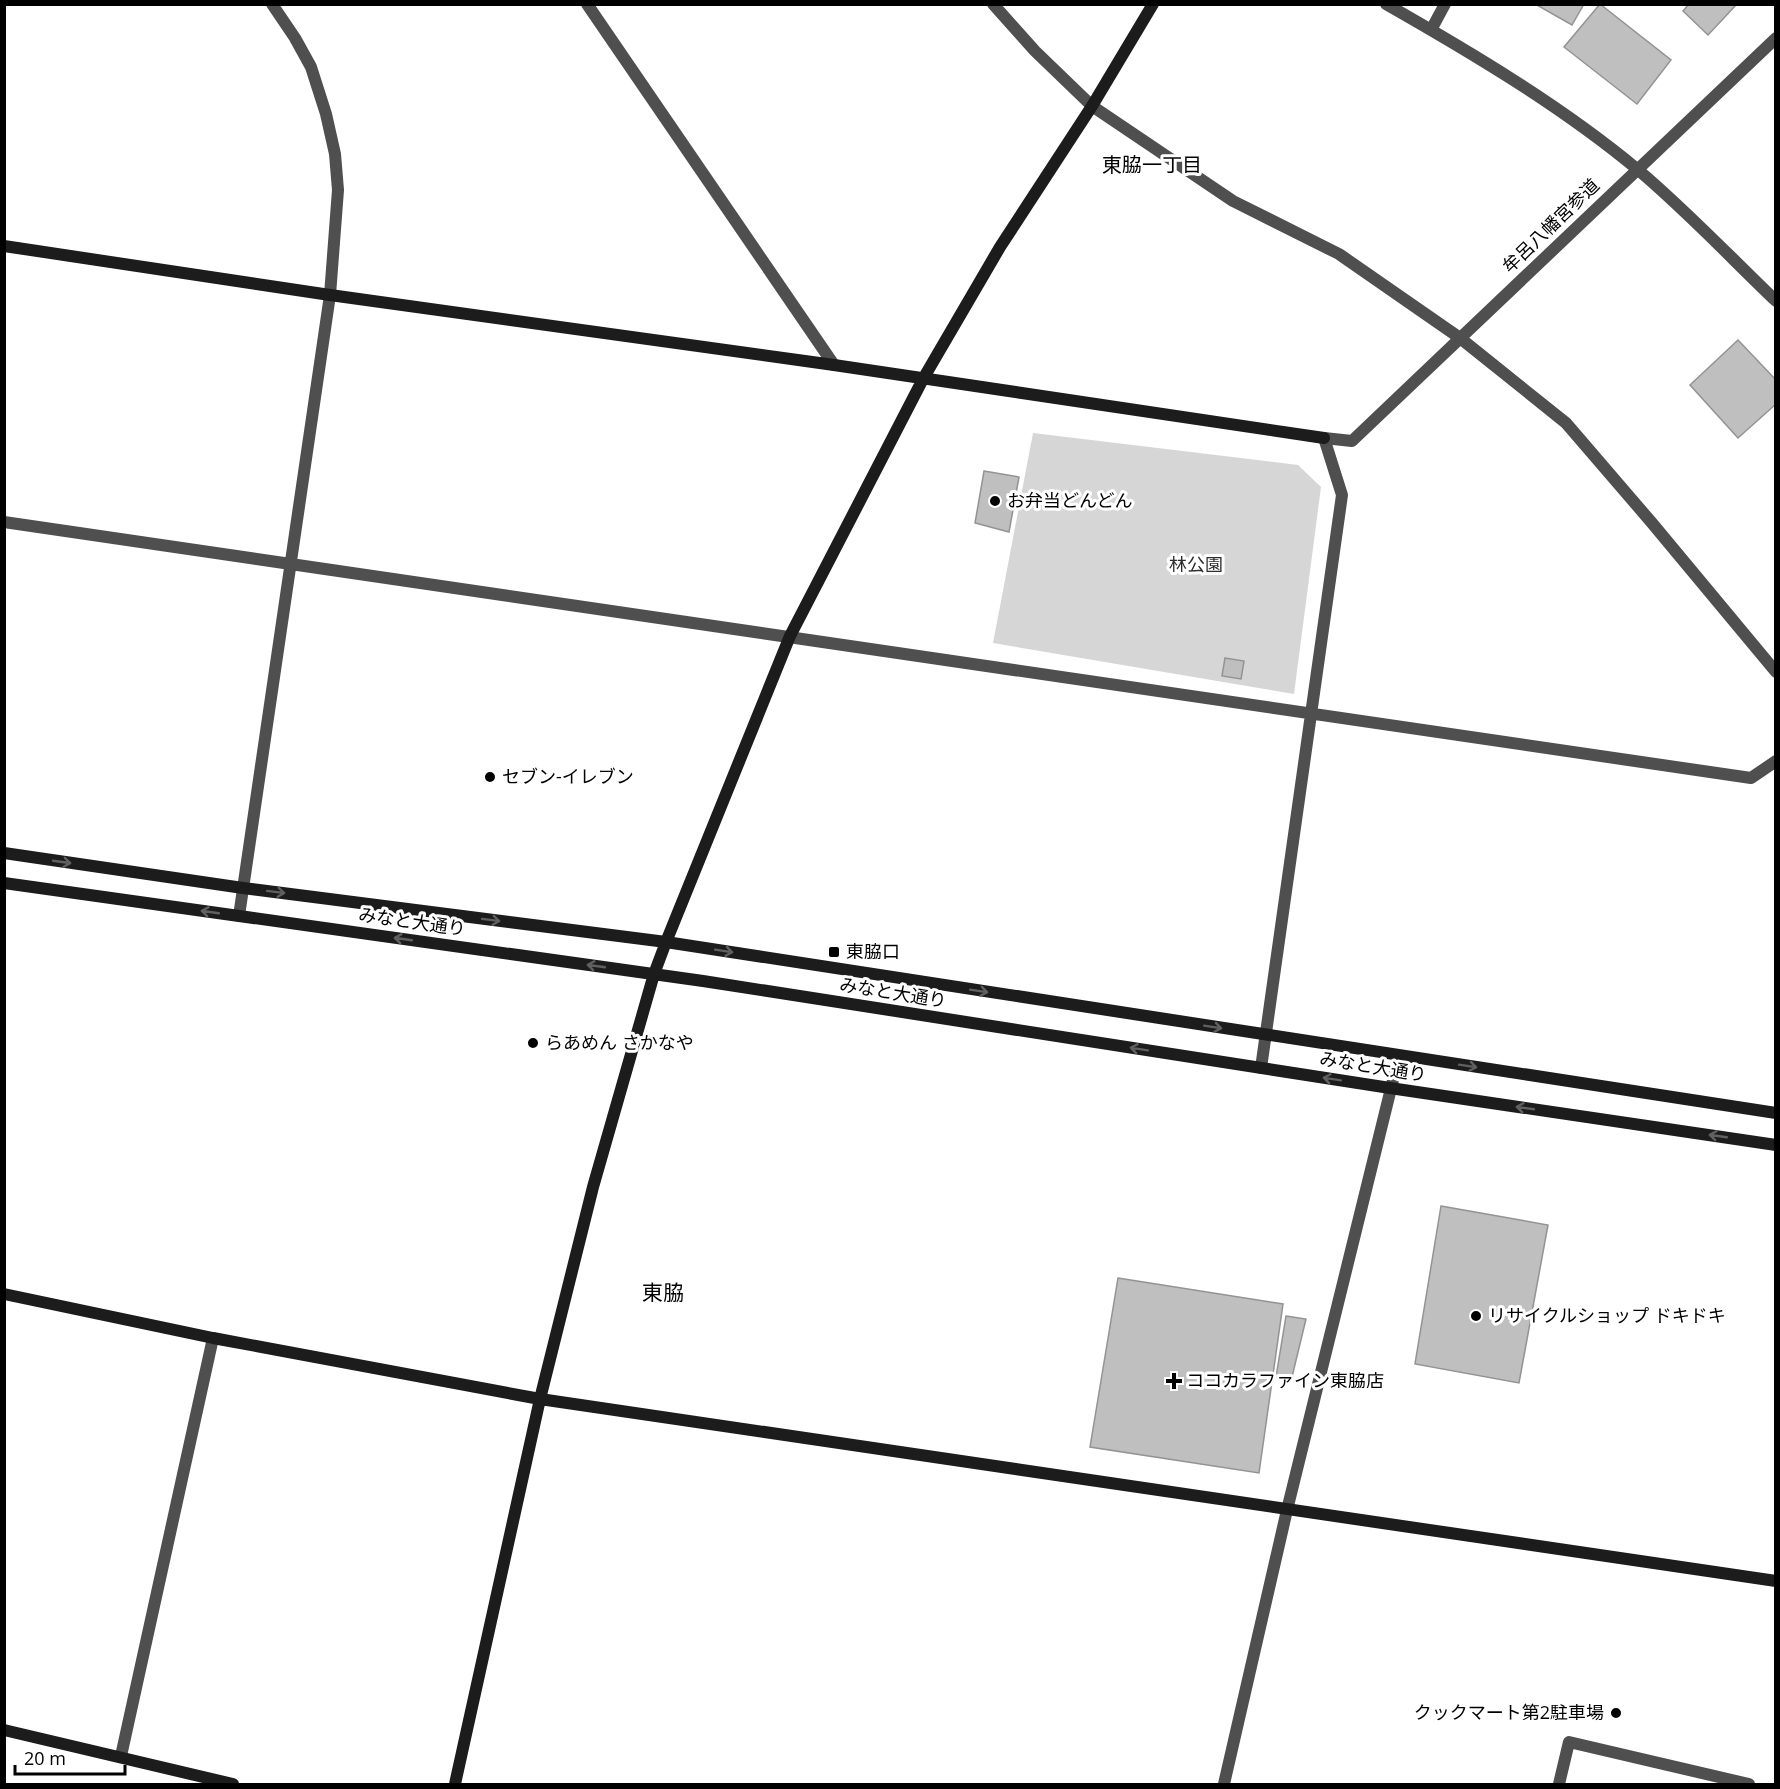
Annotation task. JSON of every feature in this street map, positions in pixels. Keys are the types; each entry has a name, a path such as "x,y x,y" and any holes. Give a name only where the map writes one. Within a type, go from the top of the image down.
{"street":[{"path":"238,916 330,295 338,190 326,114 311,67 272,4"},
{"path":"587,4 834,365"},
{"path":"993,4 1035,51 1092,106 1233,201 1339,254 1460,338 1566,423 1776,672"},
{"path":"455,1785 540,1399 593,1187 654,974 666,942 790,636 923,379 1000,247 1092,106 1153,4"},
{"path":"1386,4 1537,95 1637,169 1776,301"},
{"path":"1431,30 1445,4"},
{"name":"牟呂八幡宮参道","path":"1324,438 1352,441 1776,38"},
{"path":"4,246 1324,438 1342,495 1261,1068"},
{"path":"4,522 1751,778 1776,760"},
{"name":"みなと大通り","path":"4,854 243,888 666,942 1776,1113"},
{"name":"みなと大通り","path":"4,883 654,974 1390,1088 1776,1145"},
{"path":"1224,1785 1287,1510 1399,1056"},
{"path":"4,1294 213,1338 540,1399 1776,1581"},
{"path":"121,1756 213,1338"},
{"path":"4,1730 121,1756 233,1785"},
{"path":"1559,1785 1569,1742 1749,1785"}],"green space":[{"name":"林公園","path":"1033,433 1298,465 1321,487 1294,694 993,643"}],"building":[{"path":"1535,4 1584,4 1572,25"},
{"path":"1600,4 1671,60 1637,104 1564,47"},
{"path":"1689,4 1737,4 1708,35 1683,11"},
{"path":"1738,340 1776,380 1776,404 1738,438 1690,385"},
{"path":"984,471 1019,477 1009,532 975,523"},
{"path":"1225,658 1244,661 1241,679 1222,676"},
{"path":"1441,1206 1548,1225 1519,1383 1415,1364"},
{"path":"1118,1278 1283,1304 1259,1473 1090,1447"},
{"path":"1286,1316 1306,1319 1291,1381 1276,1377"}],"place":[{"name":"お弁当どんどん","path":"995,501"},
{"name":"セブン-イレブン","path":"490,777"},
{"name":"東脇口","path":"834,952"},
{"name":"らあめん さかなや","path":"533,1043"},
{"name":"リサイクルショップ ドキドキ","path":"1476,1316"},
{"name":"ココカラファイン東脇店","path":"1174,1381"},
{"name":"クックマート第2駐車場","path":"1616,1713"}],"district":[{"name":"東脇一丁目","path":"1152,165"},
{"name":"東脇","path":"663,1293"}]}
